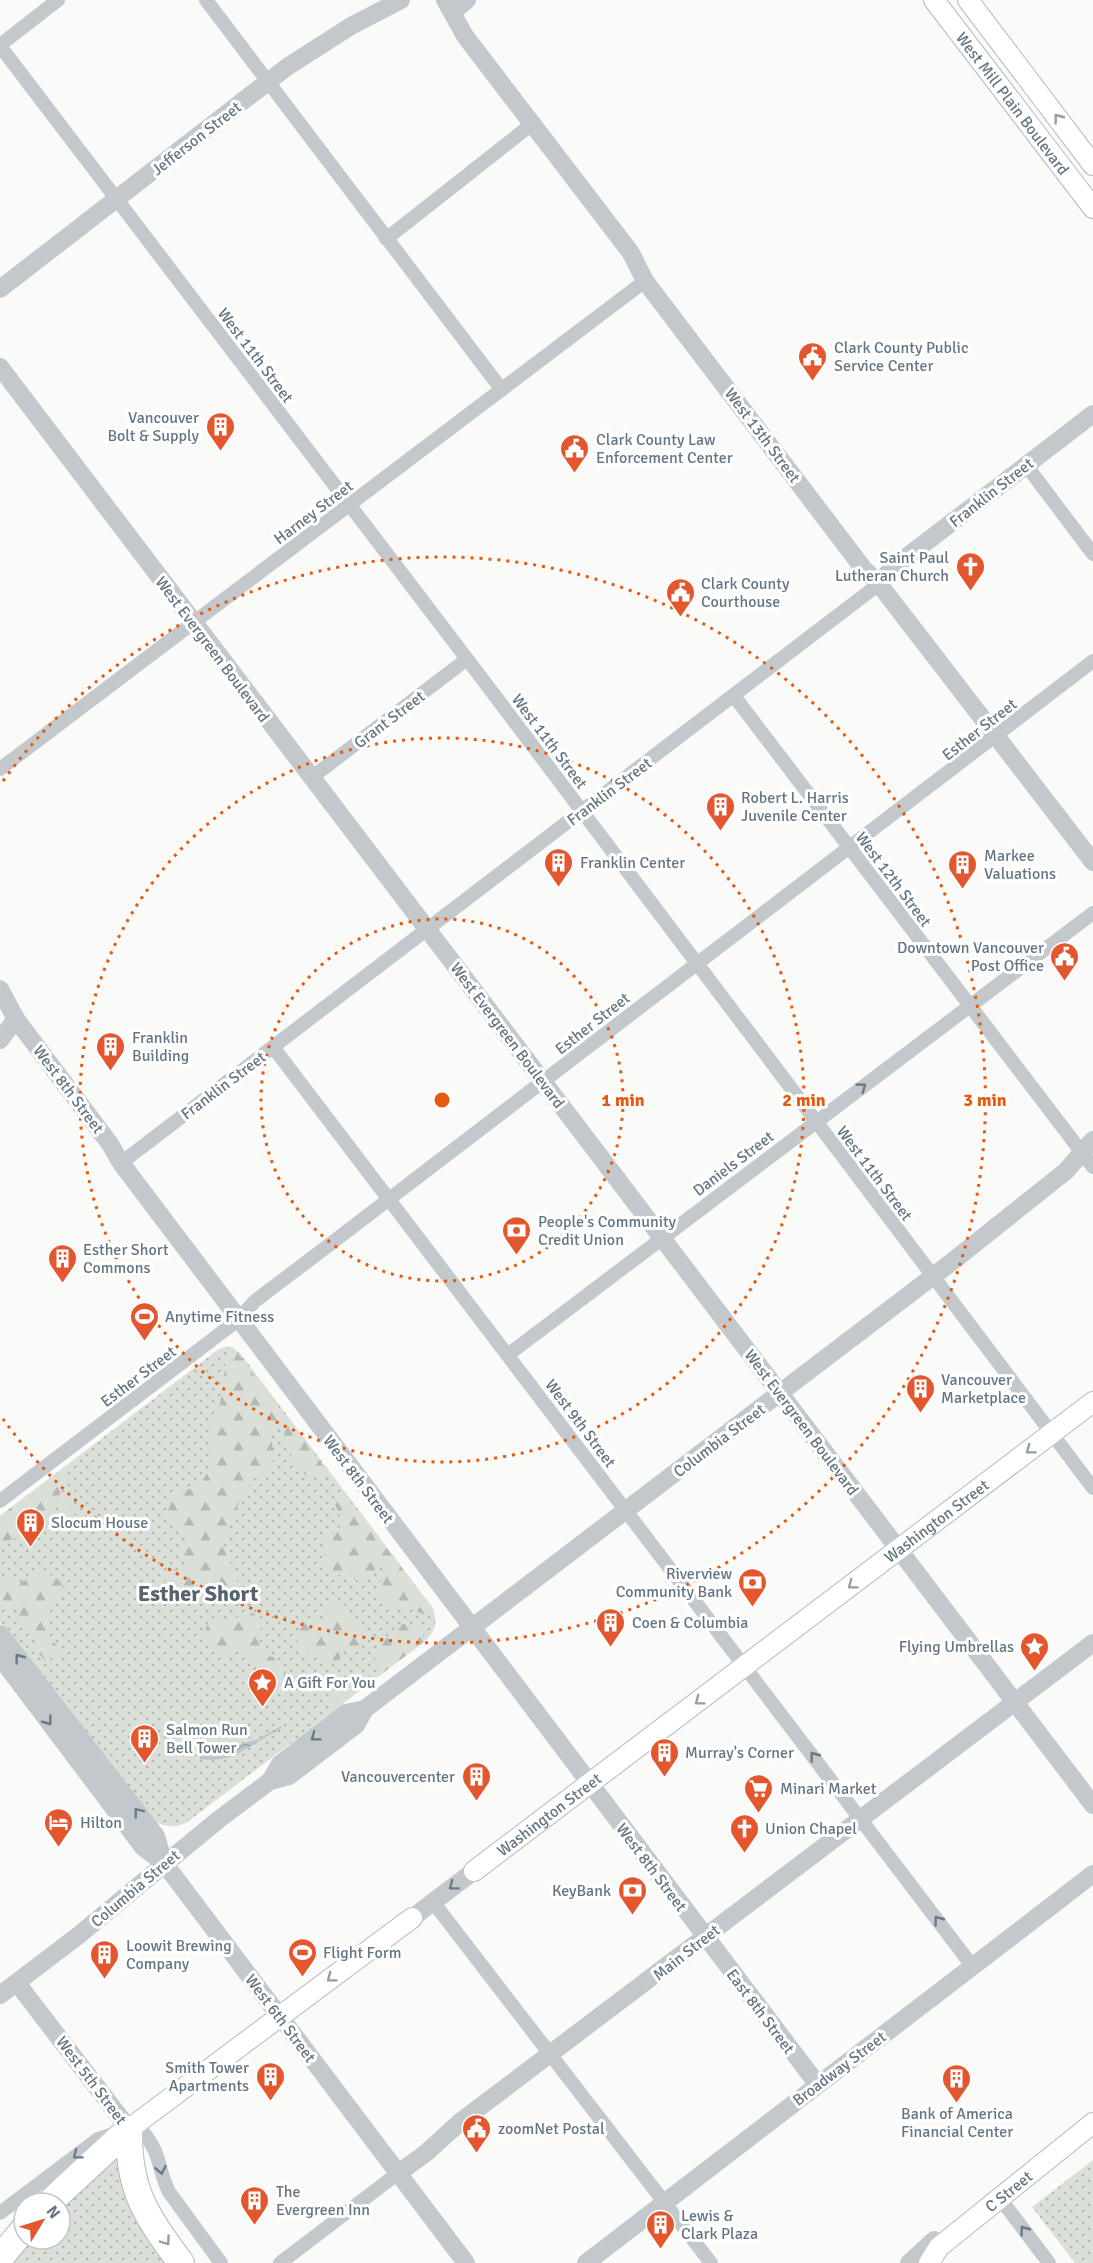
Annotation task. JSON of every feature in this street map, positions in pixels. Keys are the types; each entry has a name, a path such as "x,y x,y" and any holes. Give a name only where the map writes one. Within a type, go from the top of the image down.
{"highway":[{"path":"62,2191 129,2129"},
{"path":"129,2129 130,2172 138,2197 182,2263"},
{"path":"0,2258 12,2244"}],"main road":[{"name":"West Mill Plain Boulevard","path":"934,0 1093,208"},
{"name":"West Mill Plain Boulevard","path":"968,0 1093,165"},
{"name":"Washington Street","path":"474,1871 1093,1402"},
{"name":"Washington Street","path":"129,2129 412,1918"},
{"name":"C Street","path":"934,2250 1093,2123"}],"street":[{"path":"0,45 58,0"},
{"path":"206,0 502,390"},
{"name":"Jefferson Street","path":"0,289 268,82 351,26 401,0"},
{"path":"449,6 467,0"},
{"name":"West 13th Street","path":"449,6 465,36 632,253 645,281 863,568 879,584 998,736 1093,862"},
{"name":"West 11th Street","path":"0,45 1093,1488"},
{"path":"386,239 532,124"},
{"name":"Harney Street","path":"0,769 645,281"},
{"name":"West Evergreen Boulevard","path":"0,367 1093,1805"},
{"name":"Franklin Street","path":"121,1163 734,696 879,584 891,569 1093,414"},
{"path":"1026,465 1093,554"},
{"name":"Grant Street","path":"311,778 467,659"},
{"name":"Esther Street","path":"0,1501 238,1320 255,1301 389,1198 998,736 1093,661"},
{"name":"West 12th Street","path":"734,696 971,1007 1087,1146 1093,1167"},
{"name":"Daniels Street","path":"509,1354 1093,913"},
{"name":"West 8th Street","path":"0,989 8,1023"},
{"name":"West 8th Street","path":"0,1008 8,1023 110,1144 121,1163 238,1320 705,1937"},
{"path":"0,1040 8,1023"},
{"name":"West 9th Street","path":"273,1047 509,1354 973,1967"},
{"name":"Columbia Street","path":"0,1995 123,1900 164,1863 270,1781 280,1764 313,1738 346,1713 365,1709 933,1276 1066,1170 1087,1146"},
{"name":"West 6th Street","path":"0,1634 156,1836 164,1863"},
{"name":"Main Street","path":"280,2263 426,2153 460,2122 551,2056 1093,1643"},
{"name":"West 6th Street","path":"0,1657 143,1847 164,1863 398,2174 459,2260"},
{"name":"Washington Street","path":"412,1918 474,1871"},
{"name":"Broadway Street","path":"586,2263 1093,1874"},
{"path":"433,1902 711,2263"},
{"name":"East 8th Street","path":"705,1937 818,2085"},
{"name":"West 5th Street","path":"17,1983 129,2129 143,2132 155,2147 163,2179 170,2192 221,2263"},
{"name":"Washington Street","path":"0,2213 98,2139 129,2129"},
{"path":"999,2197 1049,2263"},
{"name":"C Street","path":"909,2263 934,2250"}],"green space":[{"path":"228,1346 240,1353 432,1607 435,1625 426,1640 186,1823 166,1826 148,1815 0,1622 0,1516 219,1349"},
{"path":"233,1347 328,1472 315,1477 305,1475 285,1446 284,1430 278,1426 272,1428 273,1458 270,1470 252,1481 236,1509 224,1539 225,1552 237,1575 237,1590 220,1602 176,1597 170,1595 165,1580 170,1571 185,1567 179,1552 186,1536 167,1516 173,1493 198,1487 210,1469 214,1414 220,1405 227,1352"},
{"path":"62,1469 68,1482 53,1505 56,1514 27,1536 0,1542 0,1516"},
{"path":"72,1488 77,1495 66,1504 79,1520 90,1512 95,1519 80,1531 56,1500"},
{"path":"342,1491 432,1607 435,1614 393,1608 382,1602 379,1588 386,1573 384,1568 377,1568 366,1582 361,1583 347,1573 334,1576 329,1573 324,1564 326,1538 344,1524 334,1502"},
{"path":"45,1572 61,1581 64,1591 55,1601 46,1624 47,1638 57,1645 58,1654 46,1661 38,1653 35,1638 22,1628 16,1606 0,1609 0,1582 8,1578 19,1583"},
{"path":"337,1601 345,1606 348,1621 365,1629 369,1640 355,1650 344,1650 339,1660 328,1663 303,1650 299,1646 296,1633 308,1621 325,1619 327,1606"},
{"path":"248,1610 262,1623 258,1642 266,1656 273,1657 286,1672 274,1690 264,1688 247,1658 241,1652 237,1650 222,1658 211,1648 205,1631 209,1620 217,1618 228,1623"},
{"path":"403,1624 416,1624 422,1627 424,1642 379,1676 373,1656 392,1631"},
{"path":"373,1680 331,1713 332,1687 339,1683 357,1686"},
{"path":"119,2153 128,2201 168,2263 7,2263 16,2251 72,2251 72,2194"},
{"path":"1093,2160 1093,2263 1075,2263 1032,2207"}],"water":[{"path":"281,1726 282,1728 233,1756 212,1760 200,1759 200,1751 216,1752 224,1745 238,1745 258,1739"}],"place":[{"name":"Clark County Public Service Center","path":"813,382"},
{"name":"Vancouver Bolt & Supply","path":"220,452"},
{"name":"Clark County Law Enforcement Center","path":"575,474"},
{"name":"Saint Paul Lutheran Church","path":"970,592"},
{"name":"Clark County Courthouse","path":"680,618"},
{"name":"Robert L. Harris Juvenile Center","path":"720,832"},
{"name":"Franklin Center","path":"559,888"},
{"name":"Markee Valuations","path":"963,890"},
{"name":"Downtown Vancouver Post Office","path":"1065,982"},
{"name":"Franklin Building","path":"111,1072"},
{"name":"People's Community Credit Union","path":"517,1256"},
{"name":"Esther Short Commons","path":"62,1284"},
{"name":"Anytime Fitness","path":"144,1342"},
{"name":"Vancouver Marketplace","path":"920,1414"},
{"name":"Slocum House","path":"30,1548"},
{"name":"Riverview Community Bank","path":"753,1608"},
{"name":"Coen & Columbia","path":"611,1648"},
{"name":"Flying Umbrellas","path":"1035,1672"},
{"name":"A Gift For You","path":"263,1708"},
{"name":"Salmon Run Bell Tower","path":"145,1764"},
{"name":"Murray's Corner","path":"664,1778"},
{"name":"Vancouvercenter","path":"476,1802"},
{"name":"Minari Market","path":"759,1814"},
{"name":"Hilton","path":"59,1848"},
{"name":"Union Chapel","path":"744,1854"},
{"name":"KeyBank","path":"632,1916"},
{"name":"Flight Form","path":"302,1978"},
{"name":"Loowit Brewing Company","path":"105,1980"},
{"name":"Smith Tower Apartments","path":"270,2102"},
{"name":"Bank of America Financial Center","path":"957,2104"},
{"name":"zoomNet Postal","path":"477,2154"},
{"name":"The Evergreen Inn","path":"255,2226"},
{"name":"Lewis & Clark Plaza","path":"660,2250"}],"district":[{"name":"Esther Short","path":"198,1593"}]}
